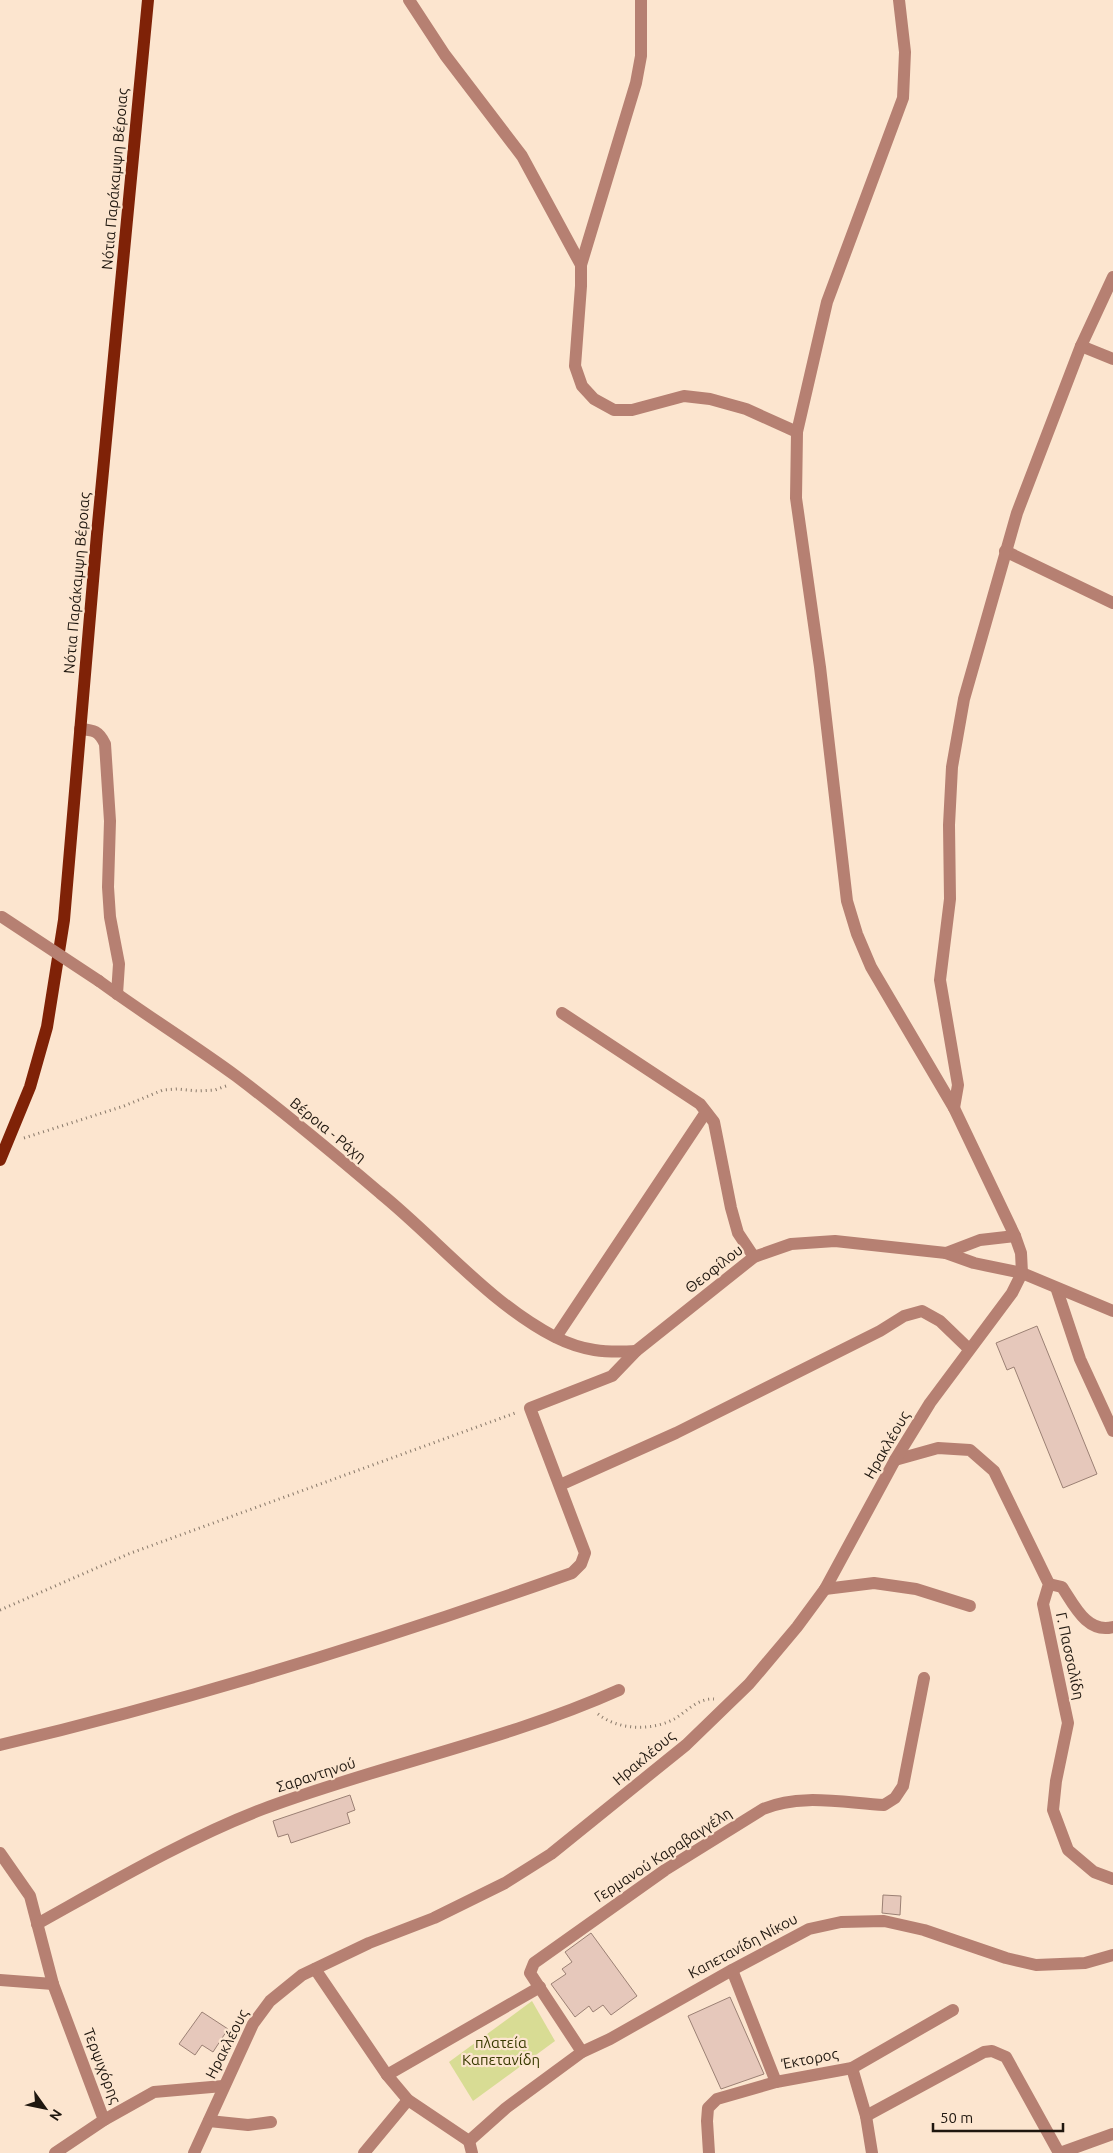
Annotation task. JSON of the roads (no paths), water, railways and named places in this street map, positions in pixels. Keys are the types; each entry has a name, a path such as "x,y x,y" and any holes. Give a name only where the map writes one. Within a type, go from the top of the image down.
{"main road":[{"name":"Νότια Παράκαμψη Βέροιας","path":"0,1160 30,1087 47,1027 64,920 148,0"}],"street":[{"path":"410,0 445,55 522,156 580,265"},
{"path":"641,0 641,56 636,83 580,265 582,286 575,366 582,386 594,399 614,410 632,410 684,396 710,399 746,409 797,432"},
{"path":"899,0 905,52 903,98 827,302 797,432 796,498 820,667 847,901 857,934 871,967 954,1108 1015,1236 1020,1253 1022,1273"},
{"path":"954,1108 958,1085 940,980 950,899 949,825 952,767 964,699 1016,514 1081,346 1113,277"},
{"path":"1081,346 1113,359"},
{"path":"1005,551 1113,603"},
{"path":"80,729 93,730 101,734 106,744 110,821 108,887 110,917 119,964 117,994"},
{"name":"Βέροια - Ράχη","path":"1,917 99,980 236,1076 382,1194 480,1283 522,1317 556,1337 602,1353 636,1352"},
{"path":"562,1013 700,1104 714,1122 731,1208 738,1233 754,1257"},
{"path":"556,1337 706,1112"},
{"name":"Θεοφίλου","path":"946,1253 980,1240 1015,1236"},
{"name":"Θεοφίλου","path":"560,1485 530,1408 612,1376 636,1352 754,1257 791,1244 835,1240 946,1253 974,1263 1022,1273 1058,1290 1113,1311"},
{"name":"Ηρακλέους","path":"194,2153 254,2024 270,2001 302,1975 369,1943 434,1918 505,1883 551,1854 686,1745 732,1701 791,1635 825,1589 895,1460 930,1403 1012,1293 1022,1273"},
{"path":"1058,1290 1080,1359 1113,1431"},
{"path":"0,1745 124,1716 359,1646 572,1573 581,1564 585,1552 560,1485 676,1433 880,1331 904,1316 922,1311 940,1321 969,1349"},
{"path":"895,1460 938,1448 970,1450 994,1471 1049,1584 1062,1588 1084,1618 1095,1627 1113,1627"},
{"path":"825,1589 874,1583 916,1589 970,1606"},
{"name":"Γ. Πασσαλίδη","path":"1049,1584 1043,1604 1068,1723 1056,1781 1053,1810 1068,1850 1094,1872 1113,1879"},
{"name":"Γερμανού Καραβαγγέλη","path":"540,1987 530,1972 534,1963 665,1870 763,1809 778,1802 794,1800 884,1806 896,1798 903,1786 924,1678"},
{"name":"Σαραντηνού","path":"37,1924 189,1843 263,1810 586,1705 619,1690"},
{"name":"Τερψιχόρης","path":"0,1853 30,1896 53,1984 104,2120 154,2092 224,2086"},
{"name":"Καπετανίδη Νίκου","path":"470,2147 506,2108 582,2052 610,2039 809,1929 841,1922 884,1921 924,1930 1006,1958 1036,1965 1085,1963 1113,1955"},
{"path":"315,1970 387,2075 408,2100 470,2147"},
{"path":"732,1970 776,2082"},
{"path":"0,1980 53,1984"},
{"path":"387,2075 540,1987 582,2052"},
{"name":"Έκτορος","path":"709,2153 708,2108 718,2099 776,2082 852,2068 953,2010"},
{"path":"866,2116 984,2052 992,2051 1006,2057 1060,2153 1113,2134"},
{"path":"852,2068 866,2116 872,2153"},
{"path":"364,2153 408,2100"},
{"path":"55,2153 104,2120"},
{"path":"209,2121 248,2125 271,2122"}],"park label":[{"name":"πλατεία Καπετανίδη","path":"501,2052"}]}
